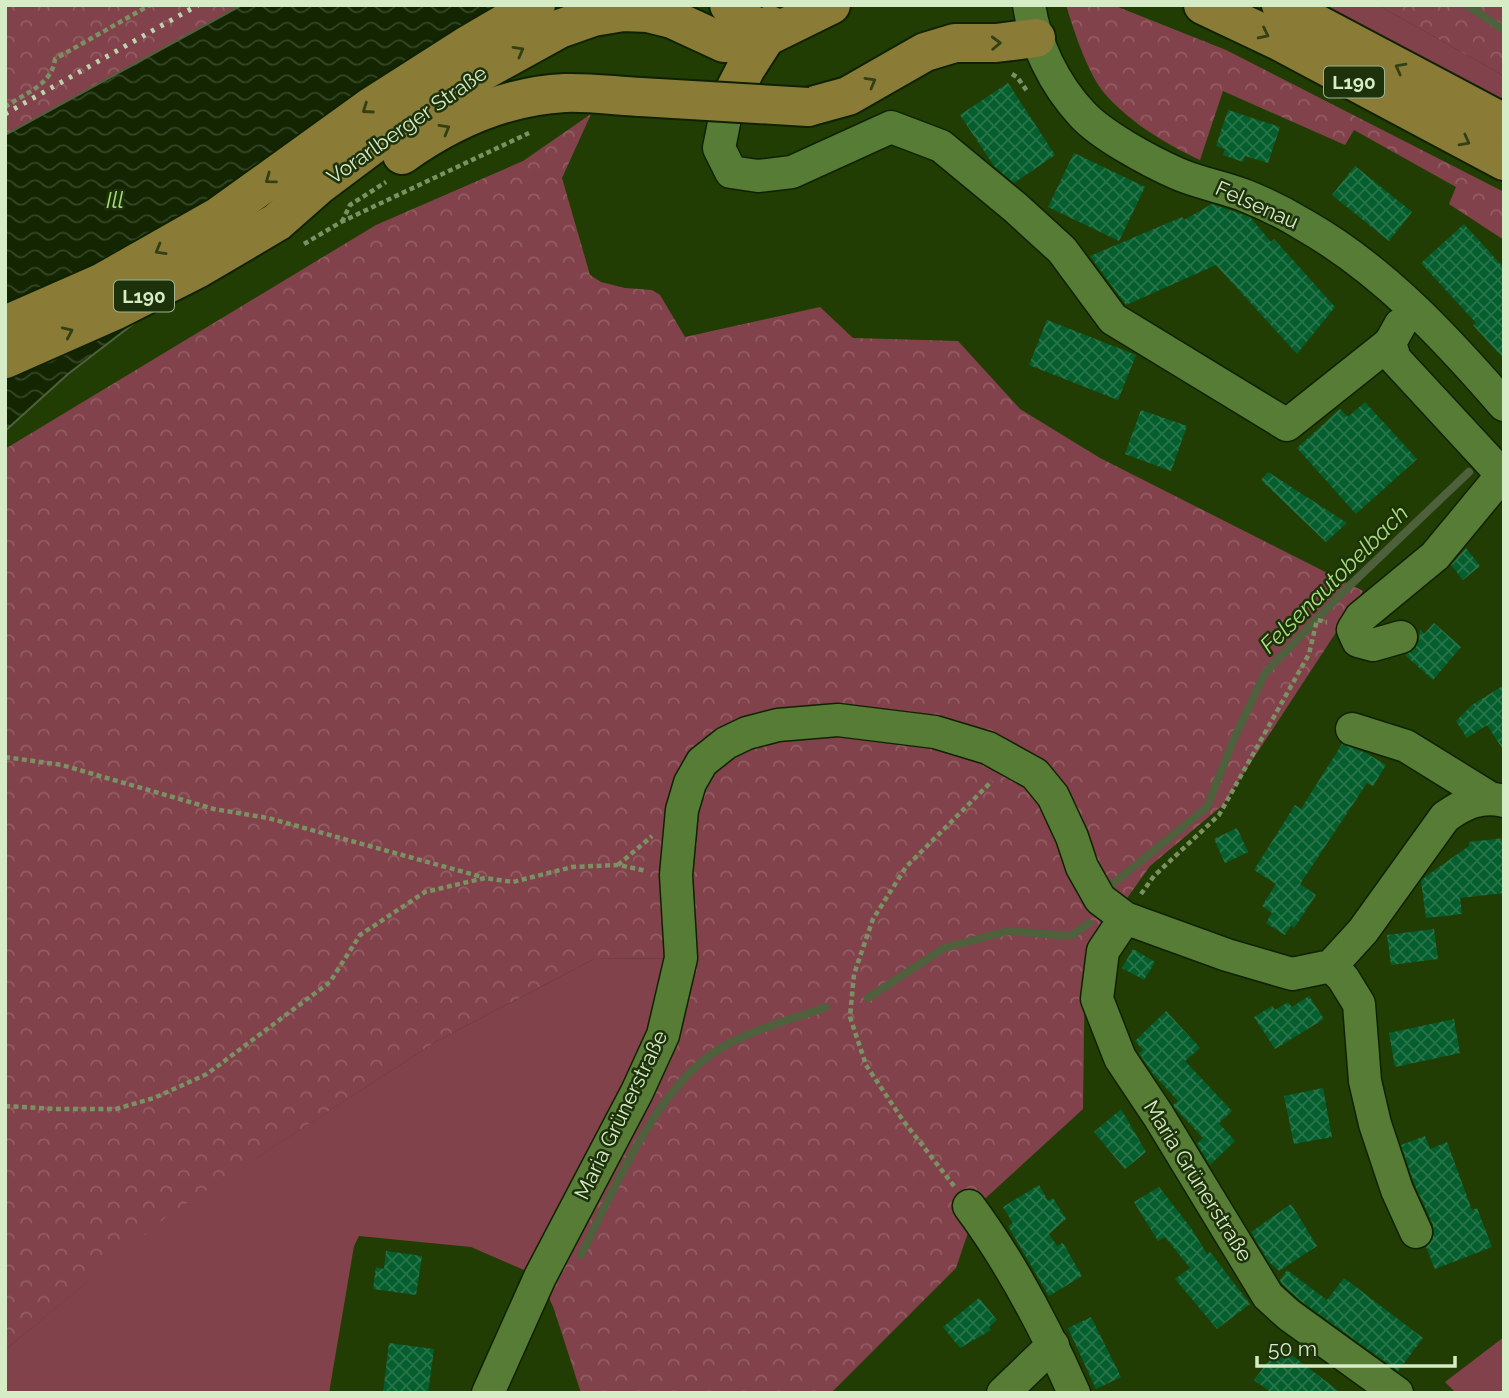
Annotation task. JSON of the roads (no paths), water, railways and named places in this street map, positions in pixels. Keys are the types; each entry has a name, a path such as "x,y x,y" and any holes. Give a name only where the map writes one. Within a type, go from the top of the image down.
{"main road":[{"path":"466,46 491,12 501,5"},
{"name":"Vorarlberger Straße","path":"5,325 101,283 219,216 372,106 536,5"},
{"path":"728,103 772,21 729,5"},
{"name":"Vorarlberger Straße","path":"383,153 483,71 559,29 623,12 648,13 692,27 724,43 744,43 772,21 831,5"},
{"name":"L190","path":"1203,5 1277,40 1504,162"},
{"name":"L190","path":"1281,5 1504,123"},
{"path":"383,153 413,147 460,120 495,105 567,93 808,107 848,96 926,52 955,43 996,43 1032,24"},
{"path":"692,27 714,57 728,103"},
{"name":"L190","path":"5,359 116,310 200,268 277,222 321,205 383,153"}],"street":[{"name":"Felsenau","path":"1032,24 1053,74 1082,113 1095,125 1176,173 1248,197 1304,225 1363,265 1415,308 1504,405"},
{"path":"728,103 719,148 731,172 758,176 792,172 891,127 941,146 1062,250 1113,319 1287,425 1390,343 1395,331 1415,308"},
{"path":"1390,343 1395,359 1503,476 1435,556 1361,617 1353,631 1358,641 1373,645 1401,637"},
{"name":"Maria Grünerstraße","path":"488,1393 540,1276 637,1092 663,1035 681,958 676,875 682,810 690,783 702,762 726,743 747,733 778,725 838,720 935,732 988,748 1035,774 1053,796 1082,867 1100,900 1125,918 1227,955 1292,974 1331,966"},
{"path":"1352,729 1406,746 1497,800"},
{"path":"1416,1232 1397,1190 1365,1081 1359,1004 1343,978 1331,966 1363,931 1445,817 1463,804 1497,800"},
{"name":"Maria Grünerstraße","path":"1125,918 1103,951 1097,999 1121,1058 1268,1296 1289,1315 1397,1393"},
{"path":"970,1206 1000,1247 1053,1345 1074,1393"},
{"path":"1003,1393 1053,1345"}],"water":[{"name":"Ill","path":"242,5 549,5 68,374 5,431 5,135"}],"waterway":[{"path":"1467,5 1504,30"},
{"name":"Felsenautobelbach","path":"1114,883 1207,807 1233,741 1265,673 1343,592 1469,472"},
{"name":"Felsenautobelbach","path":"868,998 944,948 1008,931 1071,936 1089,923"},
{"name":"Felsenautobelbach","path":"581,1255 639,1141 677,1087 698,1065 721,1048 745,1036 826,1007"}],"railway":[{"path":"5,114 198,5"}]}
